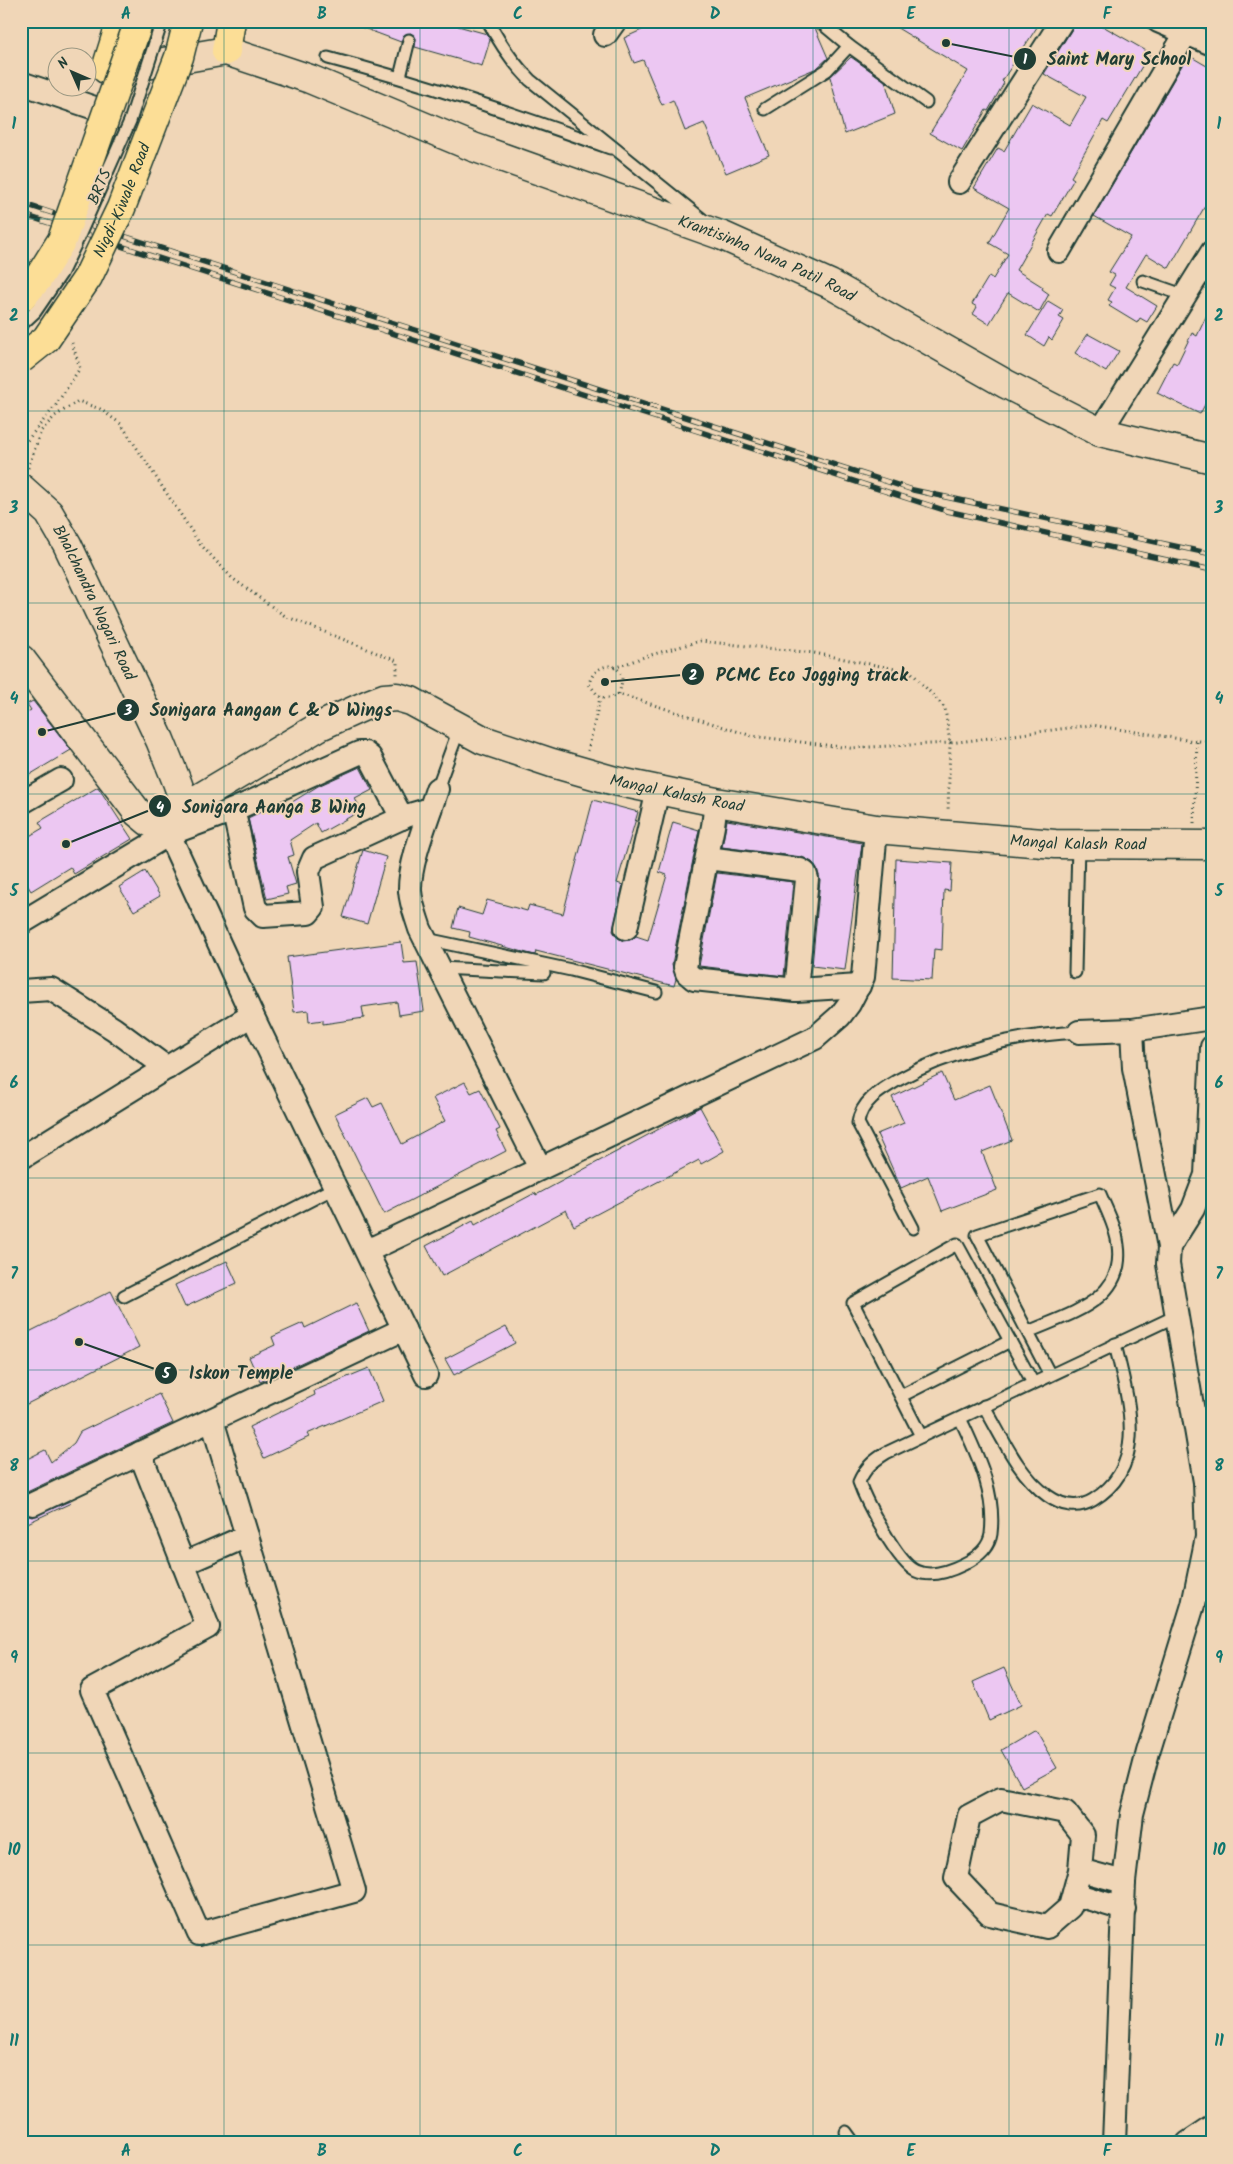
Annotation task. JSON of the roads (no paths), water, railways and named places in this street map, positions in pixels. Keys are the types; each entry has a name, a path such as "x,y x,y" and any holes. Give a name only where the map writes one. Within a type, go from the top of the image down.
{"main road":[{"path":"106,69 121,21"},
{"path":"21,298 37,280 62,240 139,21"},
{"name":"Nigdi-Kiwale Road","path":"21,359 46,339 88,277 121,208 179,57 188,21"},
{"path":"226,52 231,21"}],"street":[{"path":"959,182 1062,21"},
{"path":"1158,21 1211,43"},
{"path":"1059,251 1186,33"},
{"path":"106,69 135,67 226,52"},
{"name":"Krantisinha Nana Patil Road","path":"226,52 310,79 473,147 723,236 830,284 1006,384 1100,432 1212,459"},
{"path":"21,84 121,118 135,67"},
{"path":"1100,432 1212,252"},
{"name":"Bhalchandra Nagari Road","path":"24,489 49,513 67,544 160,740 173,821"},
{"path":"23,665 138,813 149,822 173,821 232,811 359,753 365,753 370,757 402,818"},
{"name":"Mangal Kalash Road","path":"173,821 199,798 320,726 371,702 397,697 411,701 459,729 504,747 583,772 716,802 876,829 1078,844 1202,845"},
{"path":"21,803 61,780"},
{"path":"626,928 658,790"},
{"path":"232,811 255,908 263,916 308,913 313,907 308,872 314,858 402,818 434,799"},
{"path":"434,799 411,876 410,892 413,907 425,939 540,1168"},
{"path":"716,802 707,858 685,966 687,973 694,979 796,990 859,986"},
{"path":"21,924 173,821"},
{"path":"173,821 252,1015 426,1375"},
{"path":"367,1252 815,1038 840,1016 863,977 876,829"},
{"path":"707,858 800,870 805,873 807,879 796,990"},
{"path":"21,991 51,989 114,1029 166,1068"},
{"path":"21,1158 252,1015"},
{"path":"1079,1032 1132,1030 1212,1018"},
{"path":"1114,2143 1124,1882 1128,1840 1135,1798 1193,1605 1206,1537 1205,1482 1170,1281 1169,1247 1134,1068 1132,1030"},
{"path":"1169,1247 1204,1203 1212,1047"},
{"path":"33,1504 404,1329"},
{"path":"140,1454 208,1627 92,1690 199,1934 354,1891 212,1420"},
{"path":"183,1564 247,1536"},
{"path":"1001,1799 1065,1812 1083,1834 1080,1870 1070,1907 1047,1927 990,1914 956,1878 969,1816 1001,1799"},
{"path":"1080,1870 1124,1882"},
{"path":"1074,1894 1124,1909"},
{"path":"1188,2143 1212,2127"}],"lane":[{"name":"BRTS","path":"21,325 35,312 61,274 75,245 130,121 162,21"},
{"name":"BRTS","path":"21,348 34,337 57,311 88,256 147,116 177,21"},
{"path":"488,21 500,44 525,75 723,236"},
{"path":"819,21 849,46 926,102"},
{"path":"400,77 409,40"},
{"path":"765,109 827,70 849,46"},
{"path":"328,58 400,77 619,151"},
{"path":"1143,281 1186,296"},
{"path":"434,799 459,729"},
{"path":"1075,972 1078,844"},
{"path":"425,939 571,970 656,992"},
{"path":"440,968 544,973"},
{"path":"913,1228 858,1123 859,1113 866,1103 880,1091 913,1072 941,1060 1029,1037 1079,1032"},
{"path":"124,1296 336,1187"},
{"path":"1028,1332 1094,1301 1108,1290 1116,1277 1119,1260 1118,1245 1114,1228 1100,1194 977,1234 1050,1375"},
{"path":"921,1436 853,1303 957,1244 1033,1383"},
{"path":"960,1418 986,1476 992,1516 991,1536 988,1545 983,1551 965,1564 947,1571 929,1574 916,1571 903,1560 866,1502 859,1482 863,1472 873,1461 921,1436 1176,1316"},
{"path":"901,1396 1010,1341"},
{"path":"984,1406 1022,1470 1047,1496 1069,1506 1088,1503 1107,1492 1121,1474 1129,1448 1130,1412 1115,1344"},
{"path":"846,2132 854,2143"}],"railway":[{"path":"21,203 913,490 1212,554"},
{"path":"21,214 947,511 1212,570"}],"place":[{"name":"Saint Mary School","path":"946,43"},
{"name":"PCMC Eco Jogging track","path":"605,682"},
{"name":"Sonigara Aangan C & D Wings","path":"42,732"},
{"name":"Sonigara Aanga B Wing","path":"66,844"},
{"name":"Iskon Temple","path":"79,1342"}]}
